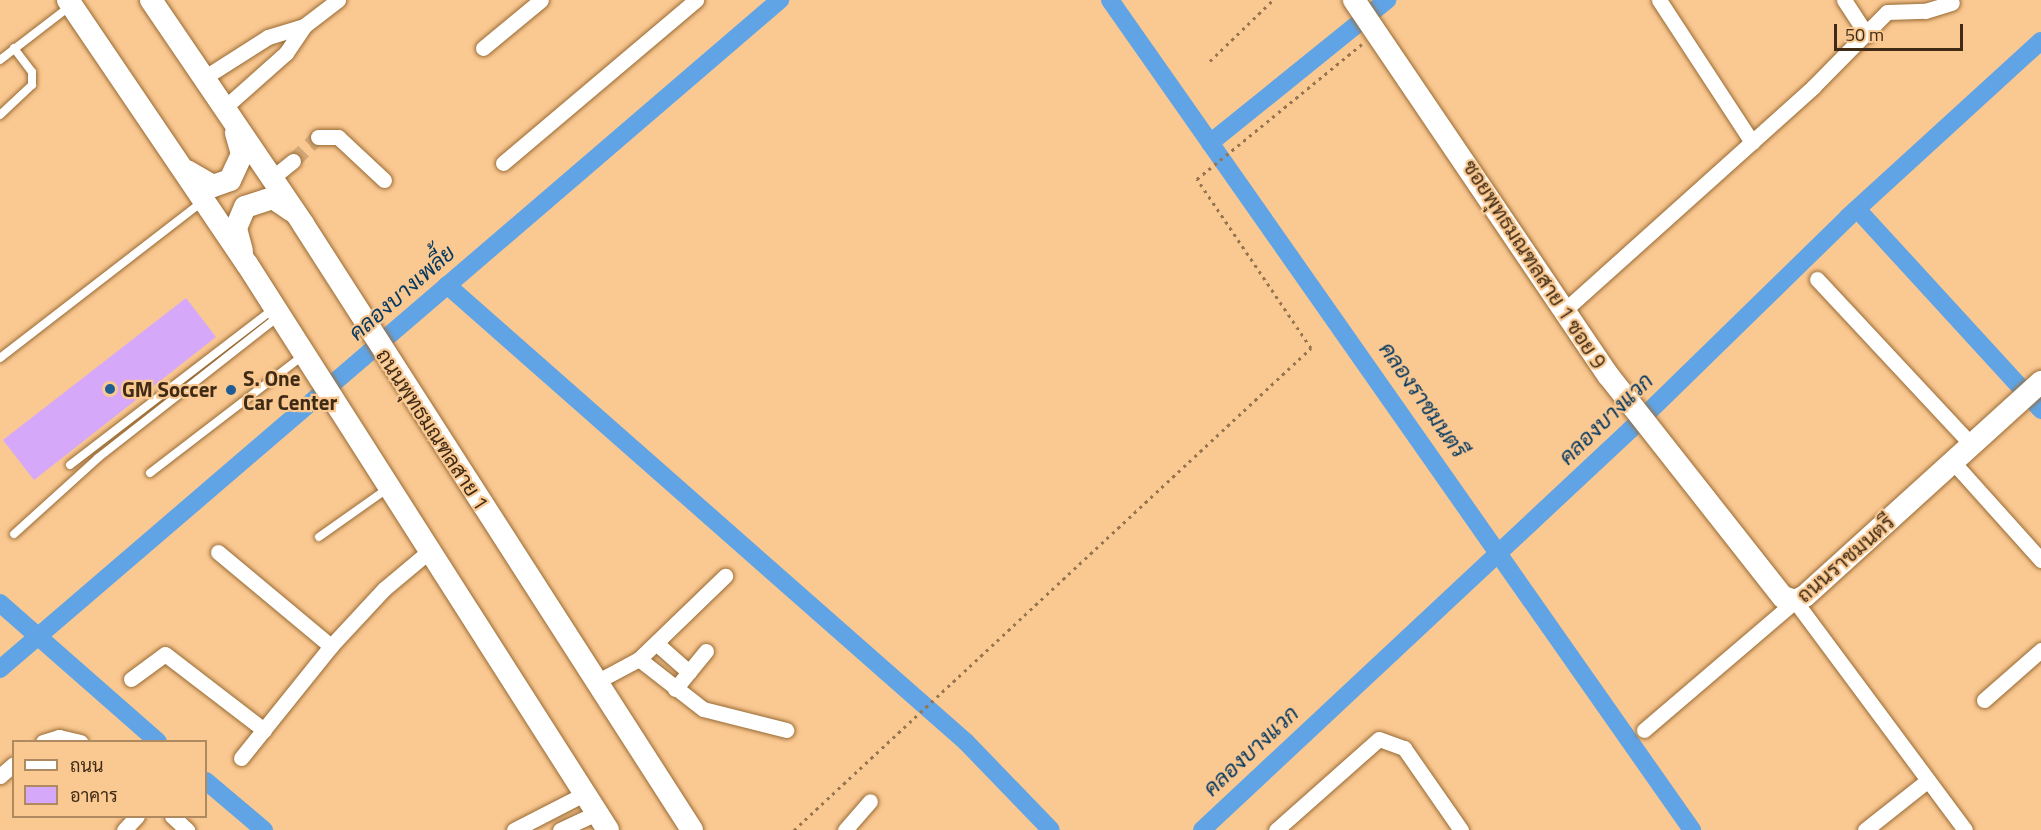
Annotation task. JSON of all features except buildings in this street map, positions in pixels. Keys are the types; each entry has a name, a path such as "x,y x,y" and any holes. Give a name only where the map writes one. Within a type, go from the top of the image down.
{"main road":[{"name":"ถนนพุทธมณฑลสาย 1","path":"151,0 202,79 303,224 382,352 692,830"},
{"path":"70,3 247,264 427,553 596,812"},
{"name":"ซอยพุทธมณฑลสาย 1 ซอย 9","path":"1357,5 1567,308 1608,375 1664,442 1783,597 1795,601"},
{"path":"173,155 199,183 230,180 242,154 228,114"},
{"path":"247,264 236,228 241,211 253,200 282,202 303,224"},
{"name":"ถนนราชมนตรี","path":"1795,601 2041,382"}],"street":[{"path":"228,114 286,52 304,26 338,0"},
{"path":"483,48 541,0"},
{"path":"503,163 696,0"},
{"path":"1659,0 1752,142"},
{"path":"1844,0 1867,35"},
{"path":"1567,308 1752,142 1867,35 1887,12 1925,11 1952,3"},
{"path":"202,79 268,37 304,26"},
{"path":"318,137 338,137 384,180"},
{"path":"272,178 293,161"},
{"path":"1817,279 1972,445"},
{"path":"1953,462 2041,560"},
{"path":"218,552 331,646"},
{"path":"241,758 331,646 384,589 427,553"},
{"path":"596,682 639,659 725,576"},
{"path":"1795,601 1965,830"},
{"name":"ถนนราชมนตรี","path":"1644,730 1795,601"},
{"path":"656,643 689,672"},
{"path":"1984,700 2041,650"},
{"path":"675,689 706,651"},
{"path":"131,679 165,654 264,730"},
{"path":"639,659 675,689 720,716 786,730"},
{"path":"47,740 59,737 76,740"},
{"path":"1276,830 1379,739 1404,748 1461,830"},
{"path":"0,776 12,766"},
{"path":"1865,830 1928,780"},
{"path":"845,830 870,801"},
{"path":"514,830 596,812"},
{"path":"560,830 596,812"},
{"path":"124,830 135,818"},
{"path":"174,818 187,830"}],"lane":[{"path":"0,60 70,3"},
{"path":"0,115 32,85 32,72 14,48"},
{"path":"0,358 203,201"},
{"path":"70,465 277,312"},
{"path":"14,534 98,458 277,312"},
{"path":"150,472 304,354"},
{"path":"319,537 387,489"}],"path":[{"path":"1210,61 1273,0"},
{"path":"794,830 1311,348 1197,179 1376,32"}],"waterway":[{"name":"คลองบางเพลี้ย","path":"0,669 780,0"},
{"name":"คลองราชมนตรี","path":"1110,0 1692,830"},
{"path":"1210,143 1387,0"},
{"name":"คลองบางแวก","path":"1202,830 1630,430 1848,217 2041,41"},
{"path":"1857,209 2041,410"},
{"path":"447,285 966,742 1051,830"},
{"path":"0,603 156,740"},
{"path":"207,782 264,830"}],"tunnel":[{"path":"293,161 318,137"}],"place":[{"name":"GM Soccer","path":"110,389"},
{"name":"S. One Car Center","path":"231,390"}]}
